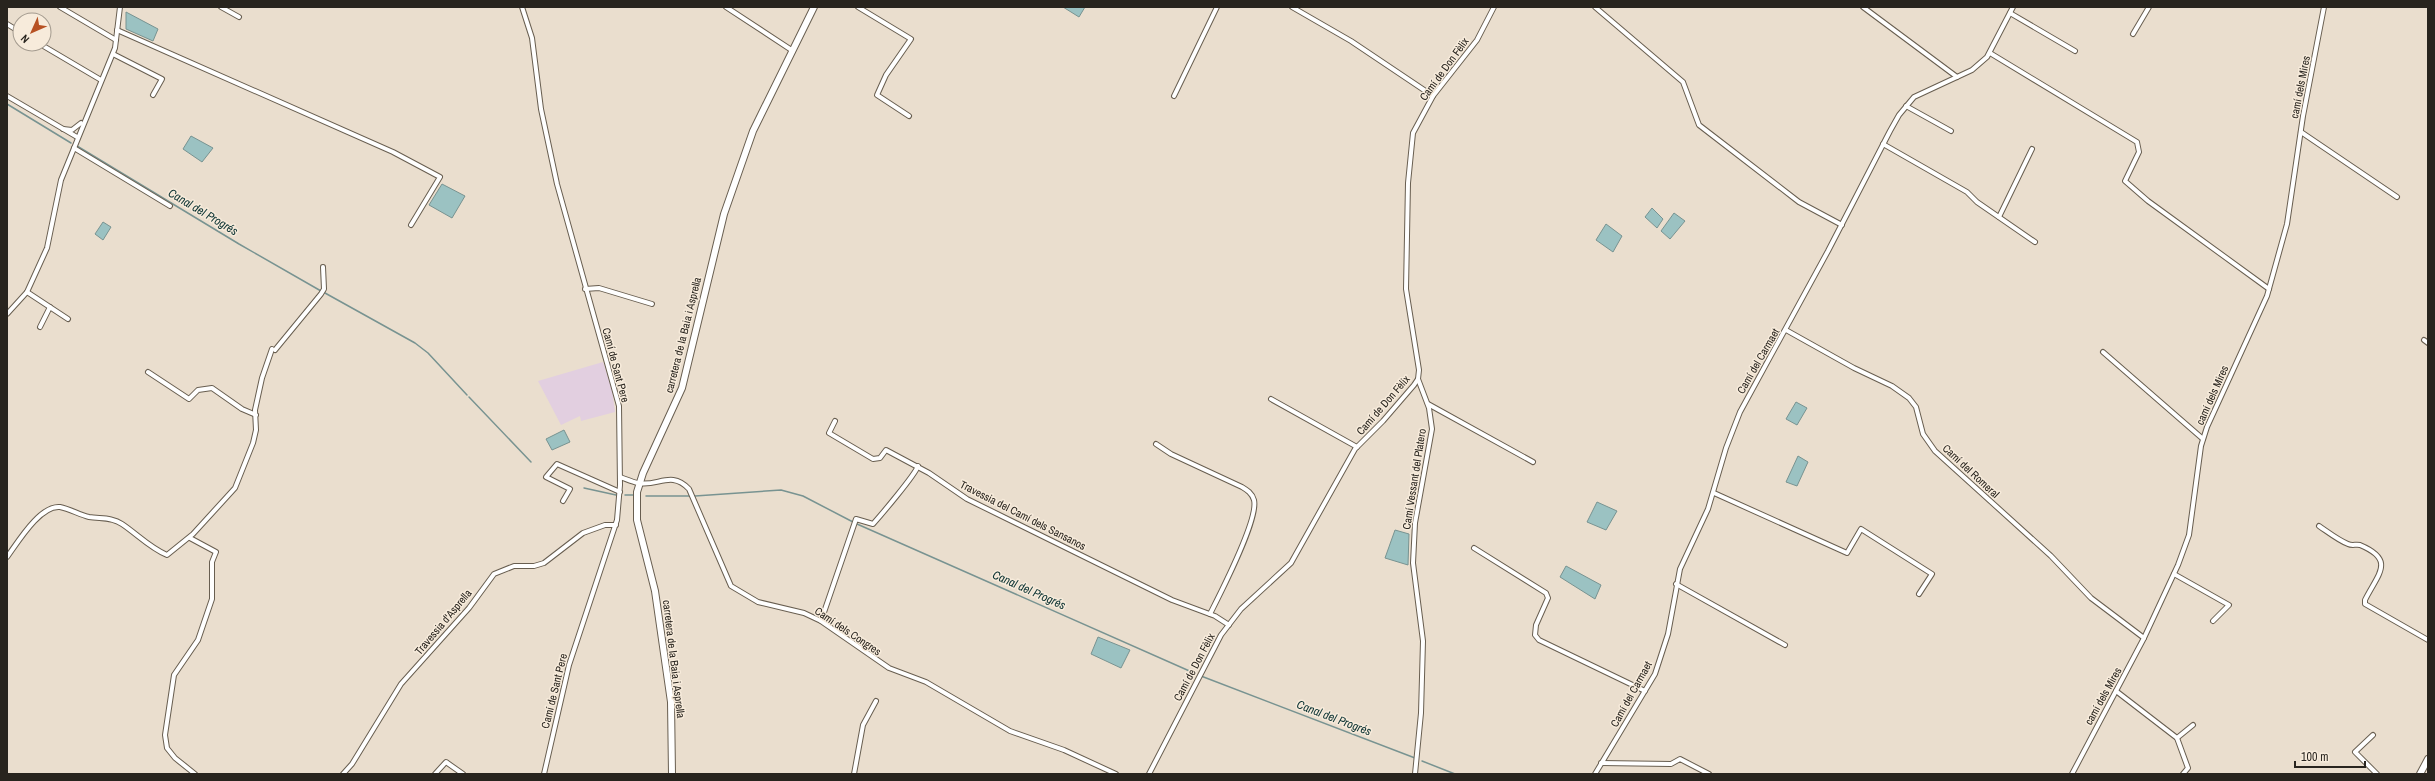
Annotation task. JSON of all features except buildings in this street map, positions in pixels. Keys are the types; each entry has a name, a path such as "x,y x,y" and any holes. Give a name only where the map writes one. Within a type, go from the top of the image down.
{"main road":[{"name":"carretera de la Baia i Asprella","path":"672,774 671,702 655,590 637,520 636,503 639,483 682,388 729,197 753,131 814,7"},
{"path":"2420,774 2428,759"}],"street":[{"path":"60,7 116,40"},
{"path":"7,314 26,292 47,248 61,180 84,120 113,54 120,7"},
{"path":"221,7 239,17"},
{"name":"Camí de Sant Pere","path":"522,7 532,38 541,109 557,184 585,289 614,381 619,406 620,492 616,525 569,665 544,774"},
{"path":"726,7 793,51"},
{"path":"858,7 911,39 890,70 877,95 909,116"},
{"path":"1174,96 1217,7"},
{"path":"1292,7 1351,41 1433,96"},
{"name":"Camí de Don Fèlix","path":"1149,774 1221,635 1241,609 1291,563 1336,479 1357,447 1383,421 1418,379 1419,370 1406,289 1408,183 1413,133 1433,96 1477,40 1494,7"},
{"path":"1595,7 1683,82 1699,125 1799,202 1842,225"},
{"path":"1863,7 1957,77"},
{"name":"Camí del Carmaet","path":"1595,774 1655,674 1668,634 1676,584 1685,555 1708,509 1714,493 1726,448 1740,412 1786,330 1883,144 1906,106 1927,90 1972,70 1990,53 2014,7"},
{"path":"2133,34 2149,7"},
{"name":"camí dels Mires","path":"2072,774 2144,638 2174,574 2190,535 2203,439 2211,416 2269,289 2287,224 2301,132 2324,7"},
{"path":"2010,13 2075,51"},
{"path":"117,30 393,152 440,177 411,225"},
{"path":"52,51 101,80"},
{"path":"1990,53 2137,142 2139,152 2125,181 2148,201 2269,289"},
{"path":"113,54 162,79 153,95"},
{"path":"7,96 10,100 60,129 78,136"},
{"path":"1906,106 1950,130"},
{"path":"60,129 72,130 84,120"},
{"path":"2301,132 2397,197"},
{"path":"1883,144 1968,192 1977,202 2035,242"},
{"path":"74,148 170,206"},
{"path":"1999,217 2032,148"},
{"path":"7,557 38,517 50,508 61,507 90,517 110,519 120,523 156,550 167,554 190,538 236,488 254,444 256,415 262,378 273,350 324,290 323,267"},
{"path":"585,289 599,288 652,304"},
{"path":"26,292 68,319"},
{"path":"40,327 50,307"},
{"name":"Camí del Romeral","path":"1786,330 1828,354 1892,386 1909,398 1916,407 1923,434 1935,451 2051,556 2091,598 2144,638"},
{"path":"2103,352 2203,439"},
{"path":"148,372 189,399 198,390 212,388 242,409 256,415"},
{"name":"Camí Vessant del Platero","path":"1415,774 1421,713 1423,641 1413,563 1415,523 1432,429 1428,404 1418,379"},
{"path":"1271,399 1357,447"},
{"path":"1428,404 1533,462"},
{"name":"Travessia del Camí dels Sansanos","path":"835,421 829,433 873,459 880,458 886,450 918,466 967,499 1172,600 1210,614 1229,625"},
{"path":"1156,444 1170,454 1242,487 1250,493 1254,501 1241,549 1210,614"},
{"path":"563,501 570,489 546,477 558,464 620,492"},
{"path":"821,621 856,519 873,524 904,485 915,474 918,466"},
{"name":"Camí dels Congres","path":"620,477 639,483 668,480 683,482 689,489 731,586 758,602 804,613 821,621 889,668 926,682 1010,731 1064,750 1116,774"},
{"path":"1714,493 1847,553 1861,529 1932,574 1919,594"},
{"name":"Travessia d'Asprella","path":"343,774 356,758 401,684 469,608 494,574 514,566 534,566 544,563 583,533 605,525 616,525"},
{"path":"2319,526 2349,545 2358,544 2378,555 2382,562 2382,568 2365,600 2365,604 2428,640"},
{"path":"190,538 216,552 212,562 212,599 198,640 174,675 165,735 167,748 175,758 196,774"},
{"path":"1474,548 1546,593 1548,598 1536,626 1535,635 1539,640 1645,691"},
{"path":"2174,574 2230,605 2214,621"},
{"path":"1676,584 1785,646"},
{"path":"2116,691 2177,738 2188,768 2183,774"},
{"path":"854,774 863,725 876,701"},
{"path":"2177,738 2193,726"},
{"path":"2373,735 2355,752 2377,774"},
{"path":"1601,763 1671,764 1680,759 1709,774"},
{"path":"435,774 446,762 463,774"}],"shaded area":[{"path":"603,362 612,389 615,412 581,421 580,416 561,425 538,381"}],"water":[{"path":"1063,7 1085,7 1079,17"},
{"path":"126,12 158,29 153,41 126,29"},
{"path":"191,136 213,148 202,162 183,149"},
{"path":"442,184 465,196 452,218 429,205"},
{"path":"1652,208 1663,219 1657,228 1645,217"},
{"path":"1674,213 1685,221 1670,239 1661,231"},
{"path":"103,222 111,227 103,240 95,234"},
{"path":"1606,224 1622,236 1613,252 1596,240"},
{"path":"1796,402 1807,408 1797,425 1786,419"},
{"path":"564,430 570,442 552,450 546,439"},
{"path":"1798,456 1808,462 1797,486 1786,482"},
{"path":"1597,502 1617,511 1606,530 1587,522"},
{"path":"1395,530 1409,534 1408,565 1385,558"},
{"path":"1566,566 1601,585 1595,599 1560,577"},
{"path":"1098,637 1130,650 1121,668 1091,654"}],"waterway":[{"path":"7,104 71,143"},
{"name":"Canal del Progrés","path":"77,146 239,244 321,291"},
{"name":"Canal del Progrés","path":"325,293 415,343 428,353 467,395"},
{"name":"Canal del Progrés","path":"469,397 531,462"},
{"name":"Canal del Progrés","path":"584,488 616,495"},
{"name":"Canal del Progrés","path":"695,496 781,490 803,496 853,522"},
{"name":"Canal del Progrés","path":"625,495 635,495"},
{"name":"Canal del Progrés","path":"646,496 690,496"},
{"name":"Canal del Progrés","path":"857,524 1194,673"},
{"name":"Canal del Progrés","path":"1201,676 1415,758"},
{"name":"Canal del Progrés","path":"1422,761 1455,774"}]}
